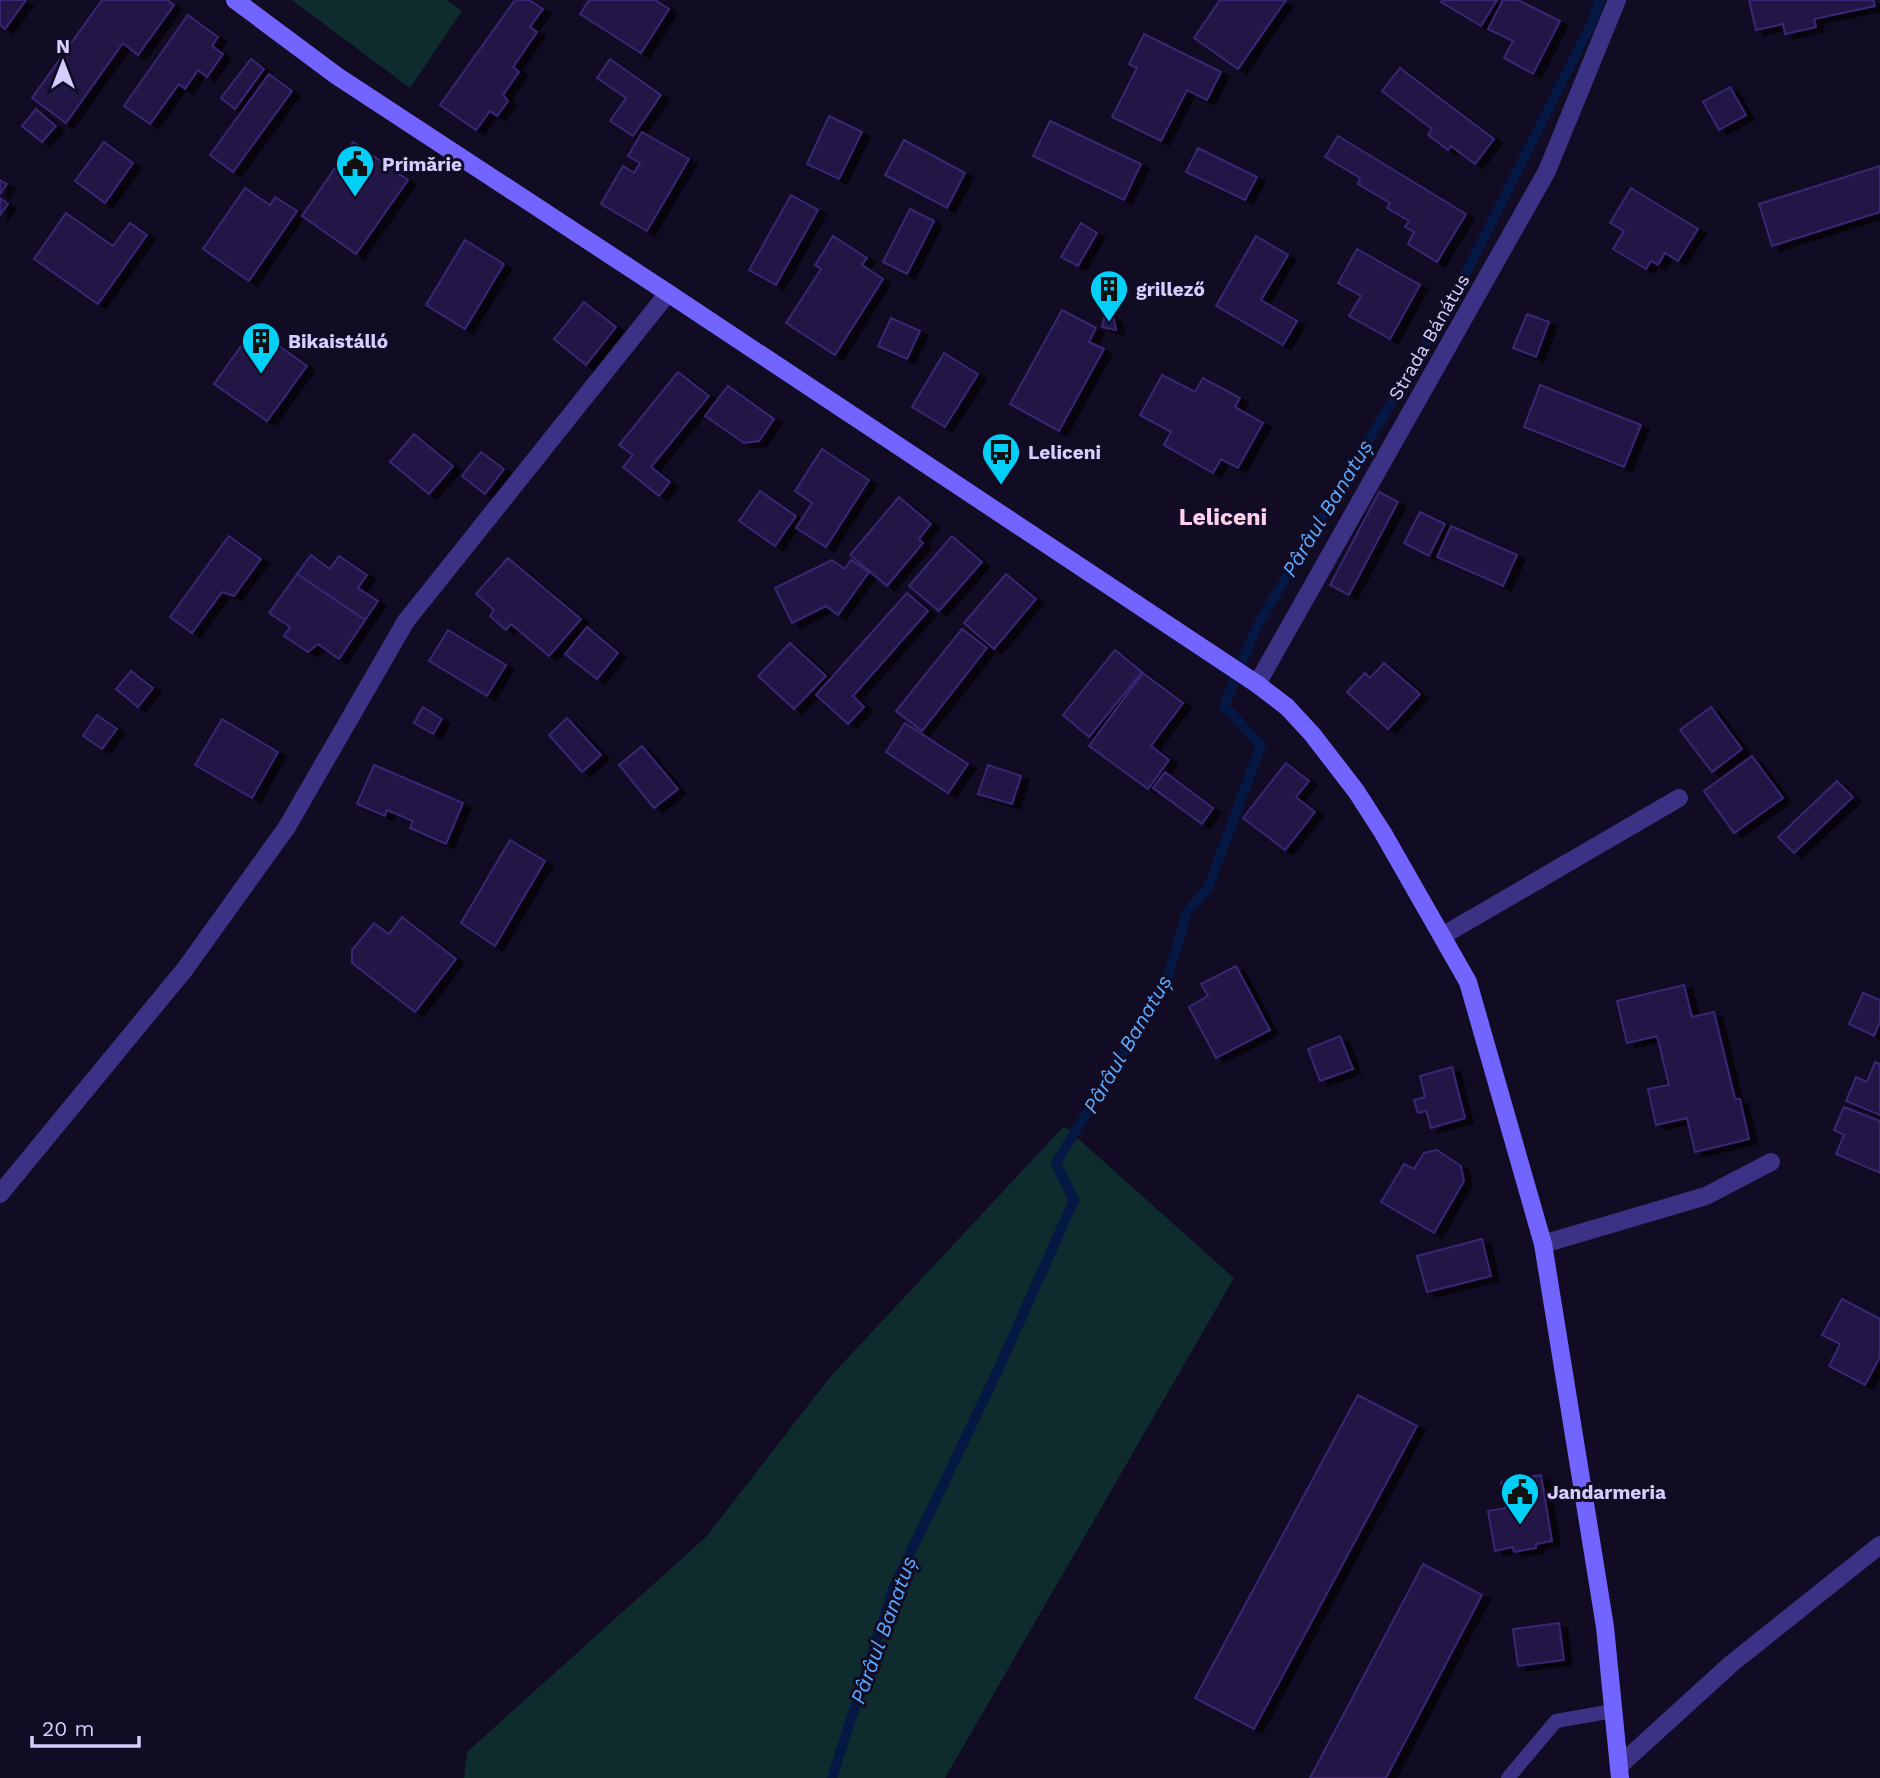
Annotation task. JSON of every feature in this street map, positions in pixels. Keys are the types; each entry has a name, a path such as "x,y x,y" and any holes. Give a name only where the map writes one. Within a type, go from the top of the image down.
{"main road":[{"path":"235,0 337,76 668,292 1251,681 1287,707 1312,734 1356,791 1383,833 1468,982 1543,1244 1605,1626 1620,1772"}],"street":[{"name":"Strada Bánátus","path":"1251,681 1547,171 1617,0"},
{"path":"0,1194 185,969 287,827 406,621 668,292"},
{"path":"1442,936 1679,798"},
{"path":"1543,1244 1706,1196 1771,1162"},
{"path":"1620,1772 1731,1664 1880,1545"}],"lane":[{"path":"1508,1778 1556,1721 1613,1710"}],"green space":[{"path":"292,0 447,0 462,11 410,88"},
{"path":"1064,1126 1234,1278 945,1778 464,1778 467,1752 707,1536 830,1377"}],"building":[{"path":"0,0 26,0 5,29 0,25"},
{"path":"102,0 167,0 174,5 138,55 123,43 66,123 32,98"},
{"path":"515,0 529,0 543,9 530,27 537,32 513,67 519,72 503,95 508,101 497,116 490,111 476,130 440,105"},
{"path":"589,0 655,0 669,9 641,53 580,14"},
{"path":"1220,0 1286,0 1238,69 1194,38"},
{"path":"1497,0 1481,26 1441,2"},
{"path":"1503,0 1518,0 1560,21 1533,74 1504,58 1513,41 1488,29"},
{"path":"1749,0 1873,0 1875,6 1814,19 1816,27 1785,34 1783,24 1756,30"},
{"path":"188,15 218,37 212,46 223,54 207,77 198,70 185,89 179,84 150,124 124,106"},
{"path":"1144,34 1221,72 1207,100 1187,90 1161,141 1112,117 1137,68 1129,64"},
{"path":"251,59 264,69 235,109 221,98"},
{"path":"610,59 661,95 633,136 610,121 626,98 597,78"},
{"path":"1400,68 1494,139 1475,164 1451,146 1448,150 1428,135 1432,129 1382,91"},
{"path":"269,74 292,91 233,172 210,155"},
{"path":"1730,87 1746,115 1719,130 1703,102"},
{"path":"36,109 56,126 42,142 22,126"},
{"path":"829,116 862,132 839,179 807,164"},
{"path":"1050,121 1141,164 1124,200 1033,156"},
{"path":"642,132 689,159 647,231 601,204 623,166 634,173 640,163 628,156"},
{"path":"1338,136 1466,214 1437,262 1408,244 1414,232 1405,227 1409,221 1387,208 1390,203 1358,184 1360,178 1325,157"},
{"path":"904,140 965,173 947,208 885,175"},
{"path":"104,142 133,163 105,203 75,181"},
{"name":"Primărie","path":"353,142 408,180 356,254 302,216"},
{"path":"1198,148 1257,177 1245,200 1186,172"},
{"path":"1880,166 1880,212 1772,246 1759,204"},
{"path":"0,180 7,184 0,194"},
{"path":"245,188 270,205 275,197 297,211 249,281 203,249"},
{"path":"1631,188 1698,229 1678,261 1665,253 1658,265 1651,261 1646,269 1613,249 1624,231 1610,223"},
{"path":"791,195 818,210 776,285 749,270"},
{"path":"0,198 8,204 0,215"},
{"path":"910,209 934,221 907,274 883,262"},
{"path":"66,213 113,246 130,223 147,235 98,304 34,259"},
{"path":"1081,223 1097,233 1078,266 1061,257"},
{"path":"833,236 867,258 862,265 883,279 835,355 786,323 821,269 815,265"},
{"path":"1256,236 1288,255 1261,300 1297,321 1283,345 1216,306"},
{"path":"465,240 504,264 465,329 426,305"},
{"path":"1357,249 1420,285 1390,339 1349,316 1361,296 1338,283"},
{"path":"584,302 616,327 586,365 554,339"},
{"path":"1062,310 1096,328 1089,342 1104,349 1059,431 1010,404"},
{"name":"grillező","path":"1106,311 1114,319 1116,330 1102,327"},
{"path":"1527,314 1549,322 1536,357 1513,348"},
{"path":"891,318 920,331 907,359 878,346"},
{"name":"Bikaistálló","path":"254,328 307,366 267,421 214,384"},
{"path":"944,353 978,374 945,427 912,407"},
{"path":"678,372 709,396 651,467 670,482 659,496 623,467 633,455 619,445"},
{"path":"1162,375 1195,392 1203,378 1240,398 1235,407 1263,423 1238,468 1221,459 1213,473 1164,445 1171,432 1140,415"},
{"path":"1540,385 1641,425 1624,467 1524,427"},
{"path":"728,386 774,419 759,441 744,443 705,416"},
{"path":"414,434 453,466 429,494 390,462"},
{"path":"822,449 869,480 826,547 796,528 812,503 795,491"},
{"path":"481,452 504,469 485,494 462,476"},
{"path":"760,491 796,516 775,546 739,521"},
{"path":"1379,492 1398,502 1349,595 1330,585"},
{"path":"899,497 931,524 919,539 923,543 887,586 850,555"},
{"path":"1420,512 1445,524 1429,556 1404,543"},
{"path":"1451,526 1517,555 1503,586 1437,557"},
{"path":"229,536 261,559 234,596 222,592 192,633 170,617"},
{"path":"952,536 982,562 939,611 909,586"},
{"path":"311,555 330,569 339,556 367,575 358,588 378,601 365,620 297,574"},
{"path":"508,558 581,619 549,656 511,624 506,630 490,616 494,610 476,594"},
{"path":"832,560 845,569 851,560 869,572 838,615 826,606 792,623 775,588"},
{"path":"297,574 365,620 339,659 318,644 308,652 284,636 290,627 269,613"},
{"path":"1006,574 1036,599 994,649 964,623"},
{"path":"907,593 928,611 853,696 864,707 848,724 816,695"},
{"path":"587,627 618,653 597,679 565,654"},
{"path":"962,629 987,648 922,731 896,711"},
{"path":"448,630 506,665 487,696 429,661"},
{"path":"790,643 826,676 794,709 758,676"},
{"path":"1115,650 1142,672 1089,737 1063,715"},
{"path":"1384,663 1420,694 1388,729 1347,692 1365,673 1370,678"},
{"path":"131,671 153,688 138,707 116,689"},
{"path":"1143,673 1183,703 1151,746 1169,760 1148,789 1089,746"},
{"path":"423,707 442,719 433,734 414,723"},
{"path":"1711,707 1742,749 1712,772 1680,730"},
{"path":"97,715 117,729 102,749 83,736"},
{"path":"567,718 601,755 582,772 549,735"},
{"path":"222,719 278,752 252,798 195,765"},
{"path":"905,723 968,764 948,793 886,752"},
{"path":"642,746 678,789 654,808 619,765"},
{"path":"1752,756 1783,798 1734,833 1704,791"},
{"path":"1286,763 1309,781 1296,797 1315,812 1285,850 1243,818"},
{"path":"374,765 463,803 446,844 410,828 413,821 387,810 385,816 357,804"},
{"path":"988,765 1021,776 1012,804 978,794"},
{"path":"1165,772 1213,808 1202,824 1153,788"},
{"path":"1837,781 1853,797 1794,853 1778,837"},
{"path":"510,840 545,861 495,946 461,923"},
{"path":"402,917 456,959 415,1012 352,963 352,950 374,923 389,934"},
{"path":"1236,966 1270,1030 1216,1058 1189,1007 1208,996 1201,984"},
{"path":"1684,985 1692,1017 1714,1012 1735,1099 1740,1099 1749,1139 1695,1152 1687,1118 1656,1125 1648,1089 1669,1085 1657,1036 1627,1043 1617,1001"},
{"path":"1863,993 1880,1000 1880,1022 1874,1036 1849,1024"},
{"path":"1340,1036 1353,1069 1320,1081 1308,1049"},
{"path":"1875,1062 1880,1064 1880,1115 1846,1101 1856,1077 1867,1082"},
{"path":"1452,1067 1465,1118 1431,1128 1426,1111 1418,1113 1414,1100 1425,1097 1420,1076"},
{"path":"1844,1107 1880,1121 1880,1173 1836,1154 1844,1135 1834,1130"},
{"path":"1437,1150 1461,1166 1464,1181 1434,1233 1381,1202 1404,1164 1414,1169 1424,1153"},
{"path":"1482,1239 1491,1276 1427,1292 1417,1256"},
{"path":"1842,1299 1880,1319 1880,1357 1865,1385 1829,1366 1840,1344 1822,1335"},
{"path":"1358,1395 1417,1426 1254,1729 1195,1698"},
{"name":"Jandarmeria","path":"1541,1475 1552,1541 1536,1544 1536,1548 1514,1552 1513,1547 1495,1551 1488,1511 1506,1508 1501,1482"},
{"path":"1423,1564 1482,1595 1386,1778 1310,1778"},
{"path":"1559,1623 1564,1660 1518,1666 1513,1629"}],"waterway":[{"name":"Pârâul Banatuș","path":"832,1778 893,1589 998,1370 1074,1200 1056,1163 1166,983 1187,912 1208,888 1261,745 1224,706 1257,626 1402,385 1470,265 1593,20 1600,0"}],"place":[{"name":"Primărie","path":"355,198"},
{"name":"grillező","path":"1109,323"},
{"name":"Bikaistálló","path":"261,375"},
{"name":"Leliceni","path":"1001,486"},
{"name":"Jandarmeria","path":"1520,1526"}],"district":[{"name":"Leliceni","path":"1223,517"}]}
